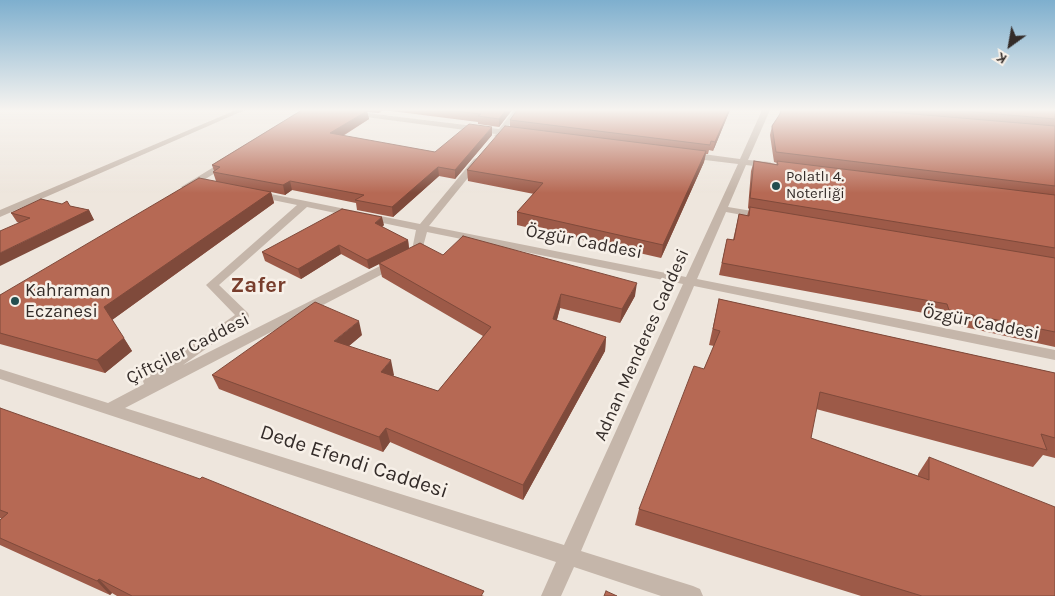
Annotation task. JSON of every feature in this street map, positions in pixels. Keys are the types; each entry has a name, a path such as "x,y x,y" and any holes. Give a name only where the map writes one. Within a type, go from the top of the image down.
{"street":[{"path":"0,214 177,138"},
{"name":"Çiftçiler Caddesi","path":"111,408 417,252 422,228 497,138"},
{"name":"Adnan Menderes Caddesi","path":"551,596 754,138"},
{"path":"676,154 782,167"},
{"path":"178,192 236,156"},
{"path":"195,182 213,186"},
{"name":"Özgür Caddesi","path":"240,191 1055,355"},
{"path":"111,408 243,316 212,285 304,204"},
{"path":"723,209 772,218"},
{"name":"Dede Efendi Caddesi","path":"0,374 570,555 693,596"}],"building":[{"path":"256,138 357,138 435,152 452,138 483,138 455,170 438,167 392,207 355,200 364,195 290,181 283,185 213,172 220,167 212,165"},
{"path":"495,138 600,138 706,151 663,245 517,212 543,183 467,170"},
{"path":"653,138 717,138 715,142 711,141 710,145"},
{"path":"774,138 1055,138 1055,186 776,152"},
{"path":"754,161 778,165 777,161 1055,195 1055,248 750,198"},
{"path":"199,178 271,192 104,307 124,338 97,360 0,333 0,295"},
{"path":"41,199 62,204 67,201 70,206 89,210 0,253 0,231 30,218 11,213"},
{"path":"750,207 1055,258 1055,332 949,310 947,304 722,263 727,239 734,240 739,214 749,216"},
{"path":"342,209 382,217 375,223 408,240 367,260 339,245 298,269 262,252"},
{"path":"463,236 637,283 622,309 561,294 553,319 606,337 523,485 386,428 379,437 212,375 315,302 359,321 334,341 391,360 381,372 438,391 491,327 379,263 420,243 443,255"},
{"path":"719,299 1055,373 1055,438 1041,434 1047,450 820,392 811,438 929,480 929,457 1055,507 1055,596 922,596 639,509 694,366 704,369 720,331 713,329"},
{"path":"0,408 200,479 202,477 484,591 481,596 132,596 99,579 97,581 0,538 0,520 8,513 0,510"},
{"path":"606,591 617,596 604,596"}],"place":[{"name":"Polatlı 4. Noterliği","path":"776,186"},
{"name":"Kahraman Eczanesi","path":"15,301"}],"district":[{"name":"Zafer","path":"258,286"}]}
